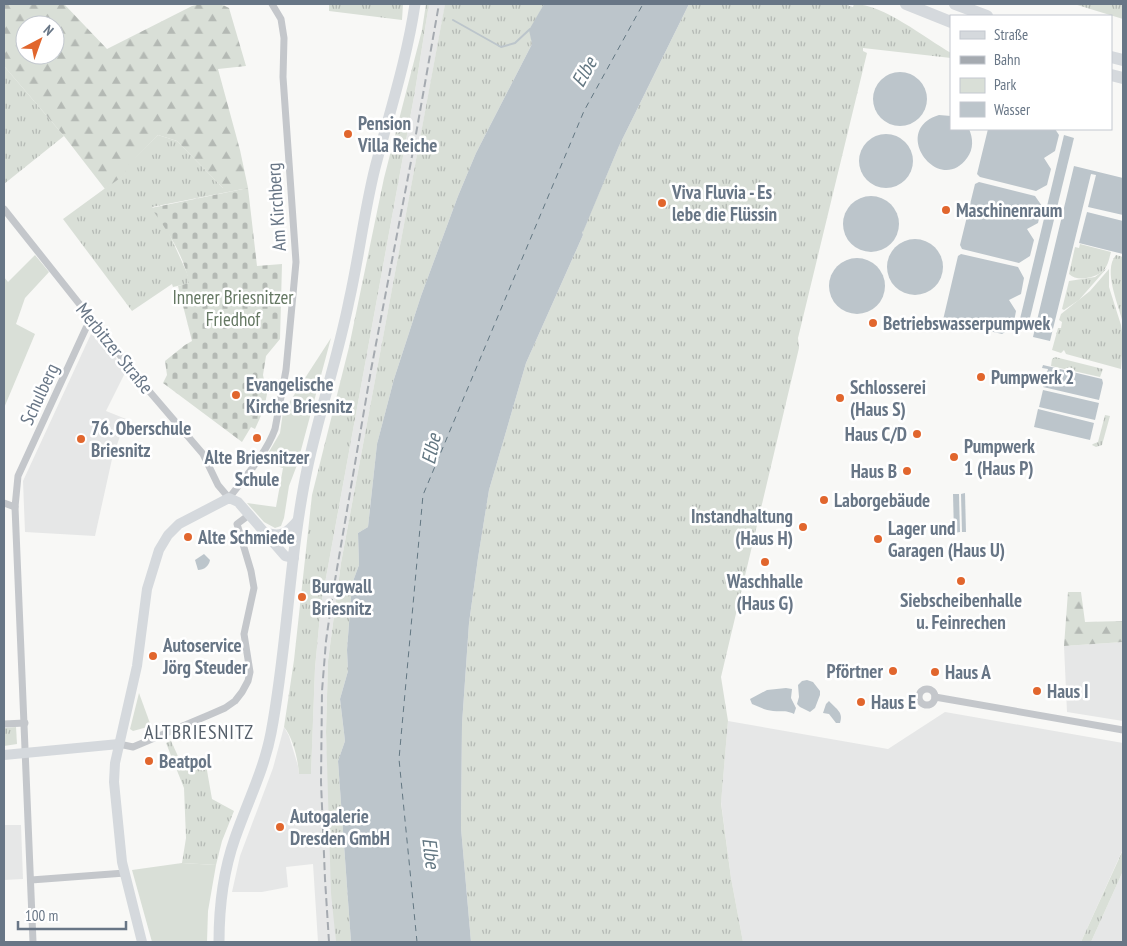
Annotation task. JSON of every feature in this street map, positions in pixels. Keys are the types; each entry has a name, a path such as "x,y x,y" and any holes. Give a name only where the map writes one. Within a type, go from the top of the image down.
{"highway":[{"path":"906,4 950,22"},
{"path":"955,4 984,15"}],"main road":[{"path":"219,942 219,912 225,871 234,840 263,764 270,737 283,661 298,520 308,465 350,299 374,171 408,41 415,4"}],"street":[{"name":"Am Kirchberg","path":"229,498 272,438 279,410 290,338 296,253 283,76 284,38 281,19 272,4"},
{"name":"Merbitzer Straße","path":"4,212 143,384 204,454 218,484 229,498 238,502 285,556 294,558"},
{"name":"Schulberg","path":"33,942 27,752 24,723 15,507 18,476 86,328 94,321"},
{"path":"142,942 119,840 114,782 115,763 137,666 147,589 159,550 168,535 179,524 229,498"},
{"path":"4,504 15,507"},
{"path":"4,755 119,744 133,747 210,715 235,701 242,692 250,672 244,634 254,588 247,555 237,524 249,515"},
{"path":"264,532 274,536 280,534 292,527 298,520"},
{"path":"935,697 1123,730"},
{"path":"4,724 24,723"},
{"path":"31,880 125,873"}],"shaded area":[{"path":"429,4 445,5 341,563 328,661 326,732 336,942 318,942 313,864 286,867 288,887 262,892 232,892 240,856 273,768 284,727 289,736 299,774 311,773 315,668 321,605 415,91"},
{"name":"76. Oberschule Briesnitz","path":"97,333 126,371 106,411 126,419 112,459 95,536 25,532 23,481 91,334"},
{"path":"1123,642 1123,721 1067,712 1064,646"},
{"path":"945,712 1123,743 1123,849 1081,942 743,942 731,878 721,802 728,721 888,749"},
{"path":"4,825 21,825 23,879 4,880"},
{"path":"1123,871 1123,942 1091,942"}],"green space":[{"path":"4,4 64,4 107,49 192,6 211,4 229,8 246,66 218,69 240,150 248,188 223,188 177,141 158,135 124,169 127,173 105,189 64,136 4,66"},
{"path":"329,4 403,4 402,20 329,11"},
{"path":"426,4 429,4 415,91 321,605 315,668 311,774 299,774 294,749 284,727 294,660 312,495 349,347 384,178 422,30"},
{"path":"445,4 544,4 530,30 532,44 476,153 458,196 421,296 394,379 377,444 368,527 358,533 359,565 352,584 347,650 348,671 340,699 345,741 338,761 351,942 336,942 331,893 326,732 328,661 341,563"},
{"path":"689,4 848,4 853,7 854,4 865,5 904,23 950,52 950,58 863,48 863,51 867,53 798,338 799,348 721,677 728,721 721,803 731,878 743,942 471,942 461,828 462,724 469,623 489,490 526,363 583,235 582,231 619,146"},
{"path":"1074,4 1123,4 1123,19"},
{"path":"4,66 64,136 4,184"},
{"path":"158,135 177,141 223,188 248,188 152,207 168,231 190,283 173,287 172,284 132,311 63,219 126,173 123,169"},
{"name":"Innerer Briesnitzer Friedhof","path":"248,188 257,266 282,264 280,339 266,356 263,375 267,394 264,409 255,429 251,427 242,442 163,383 167,375 165,361 192,341 178,286 189,283 179,253 169,234 151,208"},
{"path":"1080,244 1111,252 1103,271 1095,276 1086,278 1077,278 1069,274 1075,247 1079,248"},
{"path":"35,255 49,272 25,298 16,324 35,334 4,408 4,277 8,282"},
{"path":"1116,255 1123,257 1123,324 1111,279 1112,262"},
{"path":"1107,268 1079,300 1064,310 1062,309 1069,281 1095,277"},
{"path":"1109,269 1109,287 1121,325 1123,340 1121,369 1066,354 1064,350 1061,353 1052,350 1058,328 1061,328 1062,322 1059,320 1061,314 1090,291"},
{"path":"331,338 297,465 289,486 284,518 281,526 275,528 264,522 247,503 276,507 283,468 263,462 280,433 283,412"},
{"path":"1055,357 1103,369 1100,377 1051,366 1052,359"},
{"path":"1105,415 1110,416 1102,445 1096,447 1092,445 1098,442"},
{"path":"1068,592 1081,592 1085,622 1123,621 1123,642 1064,646"},
{"path":"139,693 151,726 133,731 130,729"},
{"path":"16,727 17,744 4,746 4,728"},
{"path":"171,741 183,767 205,759 212,799 234,811 222,841 216,865 182,863 186,838 184,788 166,743"},
{"path":"1122,852 1123,871 1091,942 1081,942"},
{"path":"182,863 216,865 208,911 207,942 152,942 132,870"}],"water":[{"name":"Elbe","path":"544,4 689,4 619,146 582,231 583,235 526,363 489,490 469,623 462,724 461,828 471,942 351,942 338,761 345,741 340,699 348,671 347,650 352,584 359,565 358,533 368,527 377,444 394,379 421,296 476,153 532,44 529,30"},
{"path":"895,72 905,72 915,76 923,84 927,99 923,114 915,122 905,126 895,126 885,122 877,114 873,104 873,94 877,84 885,76"},
{"path":"939,115 950,116 950,130 969,130 972,144 967,158 956,168 944,170 933,165 924,157 919,145 918,134 925,123"},
{"path":"988,130 1056,130 1059,135 1055,151 1044,158 1051,169 1047,185 1036,191 980,177 977,174"},
{"path":"881,134 891,134 901,138 909,146 913,161 909,176 901,184 891,188 881,188 871,184 863,176 859,166 859,156 863,146 871,138"},
{"path":"1064,135 1074,138 1029,322 1020,319"},
{"path":"1074,166 1123,178 1123,215 1088,207 1096,175 1091,174 1050,341 1033,337"},
{"path":"979,182 1035,196 1042,206 1038,223 1027,229 1034,240 1030,256 1019,263 962,249 960,245 975,184"},
{"path":"871,196 882,198 891,204 897,213 899,224 897,235 891,244 882,250 871,252 860,250 851,244 845,235 843,224 845,213 851,204 860,198"},
{"path":"1087,212 1123,221 1123,254 1079,243"},
{"path":"915,239 930,244 938,252 943,267 938,282 930,290 915,295 900,290 892,282 887,267 892,252 900,244"},
{"path":"961,254 1018,267 1024,278 1021,294 1009,300 1016,311 1013,327 1002,334 943,320 958,256"},
{"path":"857,258 872,263 880,271 885,286 880,301 872,309 857,314 842,309 834,301 829,286 834,271 842,263"},
{"path":"1043,365 1102,379 1103,383 1099,400 1043,387 1048,369 1042,368"},
{"path":"1043,390 1099,403 1095,420 1039,407"},
{"path":"1038,409 1094,423 1090,440 1034,427"},
{"path":"965,493 966,532 962,532 961,494"},
{"path":"953,494 959,494 960,532 954,533"},
{"path":"204,554 210,560 209,564 198,570 195,560"},
{"path":"802,681 813,682 820,691 815,708 810,712 797,704 799,697 798,685"},
{"path":"792,689 791,698 796,708 794,714 765,709 752,704 750,699 767,690"},
{"path":"829,701 840,713 840,723 836,723 829,714 823,713"}],"waterway":[{"path":"453,20 501,47 515,43 530,29"}],"ferry route":[{"path":"417,942 399,759 423,495 584,111 643,4"}],"railway":[{"path":"329,942 321,782 322,691 326,641 371,370 439,4"}],"place":[{"name":"Pension Villa Reiche","path":"348,134"},
{"name":"Viva Fluvia - Es lebe die Flüssin","path":"662,203"},
{"name":"Maschinenraum","path":"946,210"},
{"name":"Betriebswasserpumpwek","path":"873,323"},
{"name":"Pumpwerk 2","path":"981,377"},
{"name":"Evangelische Kirche Briesnitz","path":"236,395"},
{"name":"Schlosserei (Haus S)","path":"840,398"},
{"name":"Haus C/D","path":"917,434"},
{"name":"Alte Briesnitzer Schule","path":"257,438"},
{"name":"76. Oberschule Briesnitz","path":"81,439"},
{"name":"Pumpwerk 1 (Haus P)","path":"954,457"},
{"name":"Haus B","path":"907,471"},
{"name":"Laborgebäude","path":"824,500"},
{"name":"Instandhaltung (Haus H)","path":"803,527"},
{"name":"Alte Schmiede","path":"188,537"},
{"name":"Lager und Garagen (Haus U)","path":"878,539"},
{"name":"Waschhalle (Haus G)","path":"765,562"},
{"name":"Siebscheibenhalle u. Feinrechen","path":"961,581"},
{"name":"Burgwall Briesnitz","path":"302,597"},
{"name":"Autoservice Jörg Steuder","path":"153,656"},
{"name":"Pförtner","path":"893,671"},
{"name":"Haus A","path":"935,672"},
{"name":"Haus I","path":"1037,691"},
{"name":"Haus E","path":"861,702"},
{"name":"Beatpol","path":"149,761"},
{"name":"Autogalerie Dresden GmbH","path":"280,827"}],"district":[{"name":"ALTBRIESNITZ","path":"199,732"}]}
